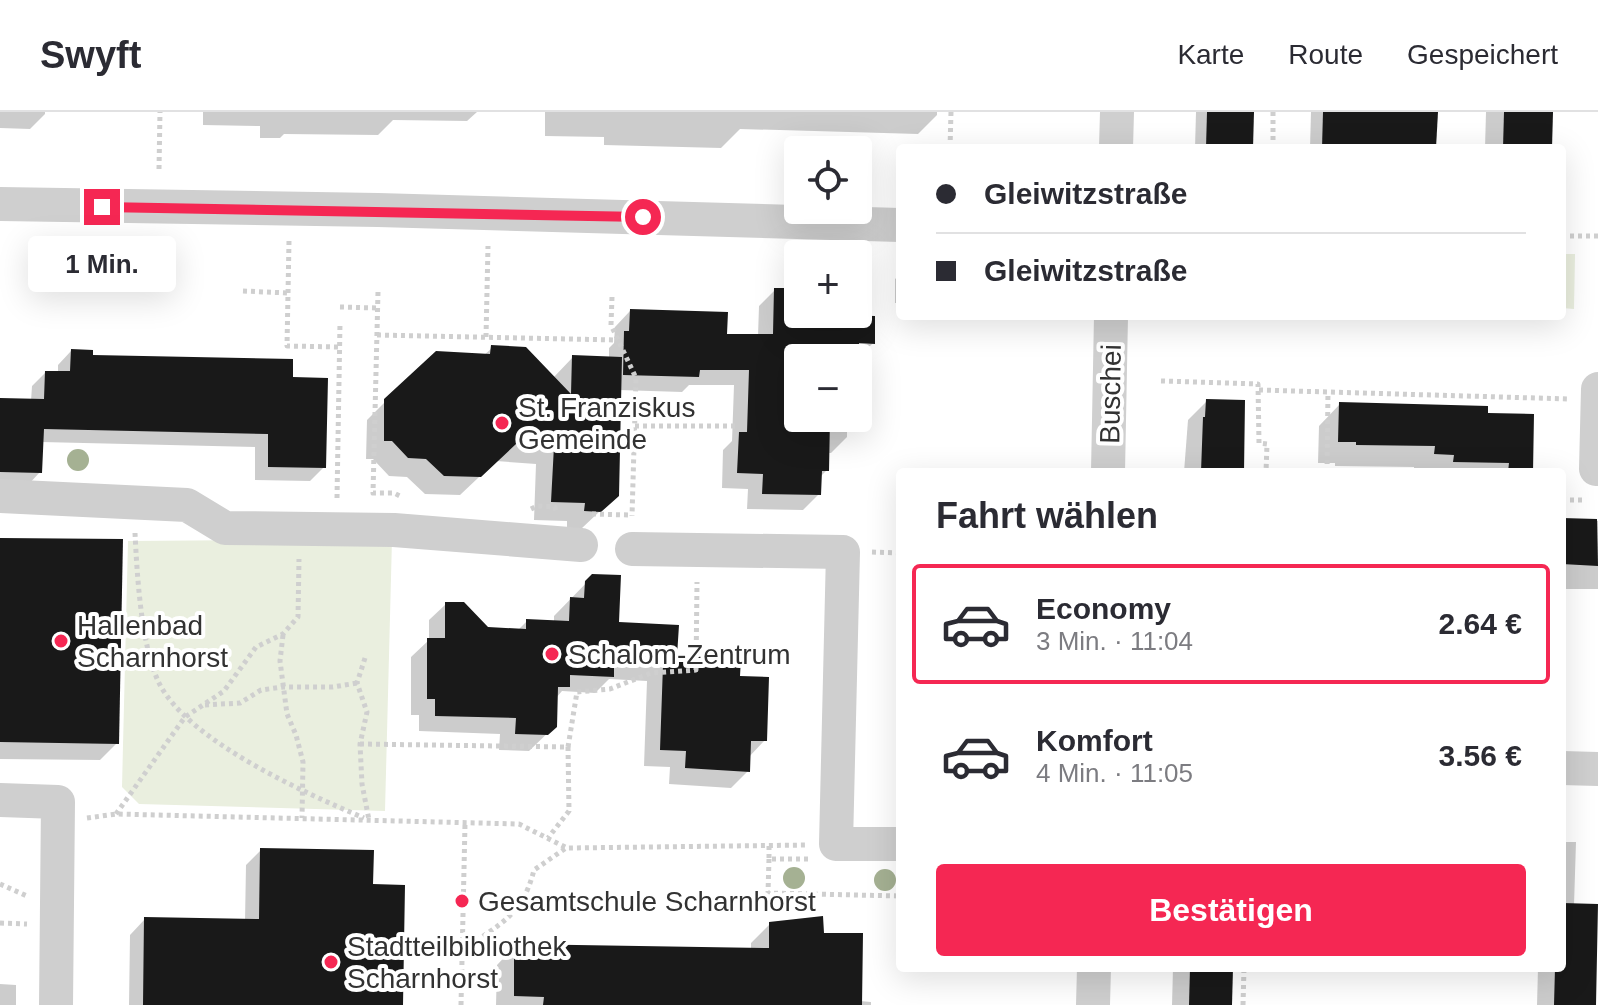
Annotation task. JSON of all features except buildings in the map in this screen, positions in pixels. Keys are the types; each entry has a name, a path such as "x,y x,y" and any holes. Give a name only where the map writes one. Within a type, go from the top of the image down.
{"street":[{"path":"1116,144 1117,112"},
{"path":"0,204 378,210 896,225"},
{"name":"Buschei","path":"1108,468 1111,320"},
{"path":"1597,485 1598,389"},
{"path":"0,496 187,505 225,528 394,530 581,545"},
{"path":"632,549 843,552 836,844 896,844"},
{"path":"1566,768 1598,769"},
{"path":"0,800 58,812 56,1005"},
{"path":"1093,1005 1094,972"}],"path":[{"path":"159,169 160,112"},
{"path":"950,144 951,112"},
{"path":"1273,112 1273,144"},
{"path":"1566,236 1598,236"},
{"path":"289,241 287,346 339,347"},
{"path":"486,337 488,246"},
{"path":"243,291 288,293"},
{"path":"378,292 373,493 394,493 408,500"},
{"path":"612,297 611,325 636,378 632,549"},
{"path":"340,307 378,308"},
{"path":"336,530 340,323"},
{"path":"377,335 617,340"},
{"path":"1161,381 1258,384 1259,443 1267,444 1266,468"},
{"path":"1259,390 1598,400"},
{"path":"1327,468 1328,392"},
{"path":"635,426 736,426"},
{"path":"1566,498 1597,485"},
{"path":"134,502 146,637 159,683 185,717 248,761 302,792 369,820"},
{"path":"116,814 185,717 224,691 256,647 283,634 298,617 299,529"},
{"path":"548,838 569,811 568,747 577,692 610,689 651,673 696,670 698,550"},
{"path":"283,634 280,661 287,714 303,762 302,818"},
{"path":"365,658 357,683 367,712 360,744 362,784 369,820"},
{"path":"204,705 240,703 261,690 357,683"},
{"path":"360,744 568,747"},
{"path":"58,812 519,824 567,848 836,844"},
{"path":"461,1005 465,824"},
{"path":"462,951 517,910 528,893 534,870 567,848"},
{"path":"769,859 768,893 896,896"},
{"path":"1243,1005 1244,972"}],"green space":[{"path":"1566,254 1575,254 1574,309 1566,308"},
{"path":"392,539 385,811 139,804 122,787 128,541"}],"place":[{"name":"St. Franziskus Gemeinde","path":"502,423"},
{"name":"Hallenbad Scharnhorst","path":"61,641"},
{"name":"Schalom-Zentrum","path":"552,654"},
{"name":"Gesamtschule Scharnhorst","path":"462,901"},
{"name":"Stadtteilbibliothek Scharnhorst","path":"331,962"}],"route":[{"path":"102,207 643,217"}]}
